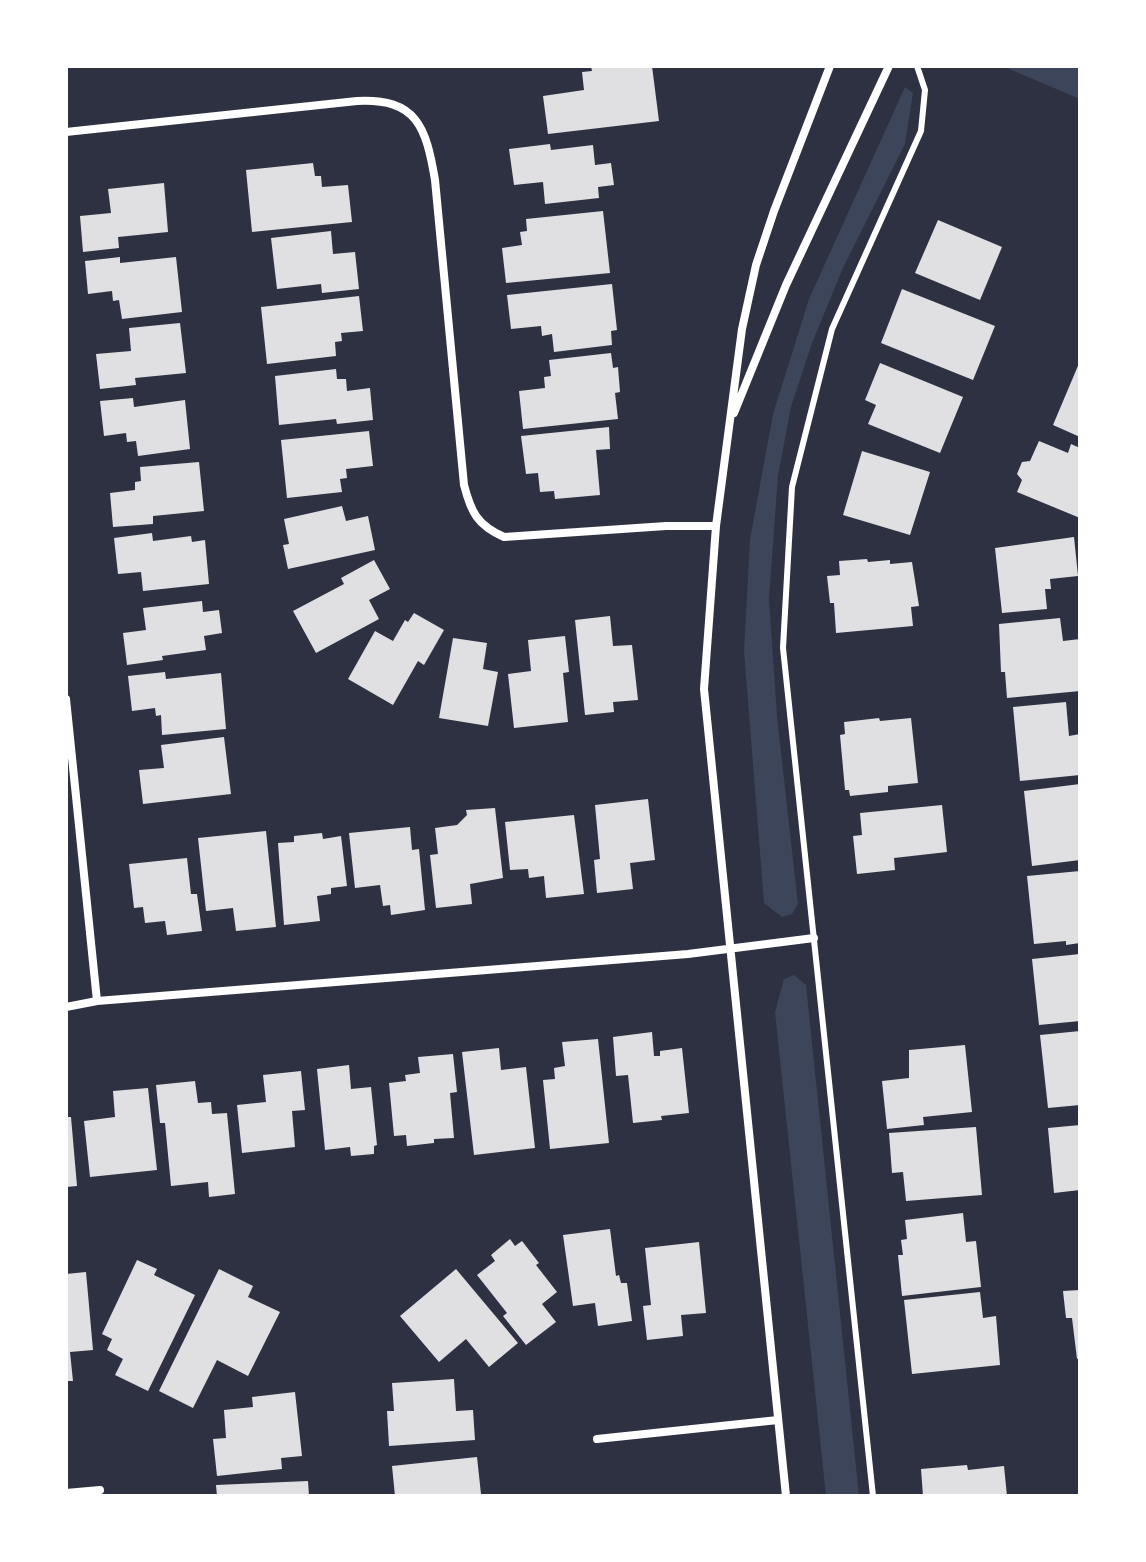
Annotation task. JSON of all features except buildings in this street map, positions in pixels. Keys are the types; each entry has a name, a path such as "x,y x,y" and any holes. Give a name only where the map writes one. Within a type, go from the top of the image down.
{"street":[{"path":"786,1496 704,689 716,526 742,329 756,265 830,66"},
{"path":"729,425 786,285 889,66"},
{"path":"66,132 357,101 377,100 408,112 422,126 435,180 464,485 471,511 488,530 504,537 666,526 716,526"},
{"path":"66,699 97,1001"},
{"path":"66,1007 97,1001 730,950 814,938"},
{"path":"597,1439 778,1420"},
{"path":"66,1493 100,1490"}],"lane":[{"path":"873,1496 783,648 792,487 832,329 921,131 925,90 917,66"}],"shaded area":[{"path":"1002,66 1080,66 1080,99"},
{"path":"905,87 913,93 905,144 843,268 812,343 791,407 778,476 769,599 777,716 798,904 792,914 782,917 764,903 744,651 750,539 773,414 809,299"},
{"path":"794,975 806,985 859,1496 826,1496 775,1012 784,979"}]}
